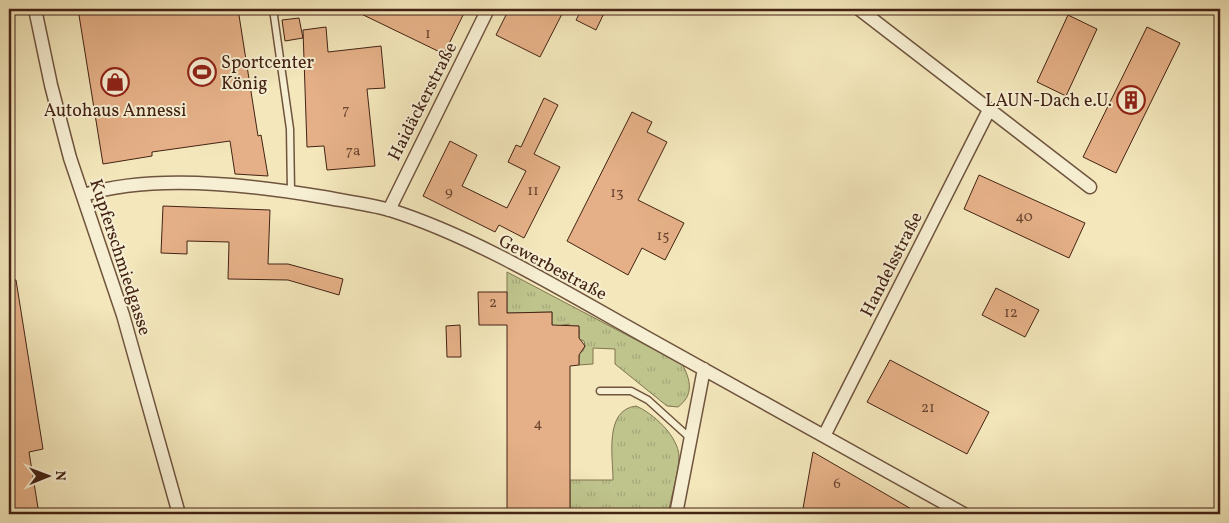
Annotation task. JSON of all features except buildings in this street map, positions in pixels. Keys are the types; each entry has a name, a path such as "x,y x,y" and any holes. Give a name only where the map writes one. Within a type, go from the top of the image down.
{"street":[{"name":"Kupferschmiedgasse","path":"35,9 51,85 70,158 123,314 179,514"},
{"name":"Haidäckerstraße","path":"389,210 488,9"},
{"path":"859,9 1090,186"},
{"name":"Handelsstraße","path":"824,434 989,110"},
{"name":"Gewerbestraße","path":"84,195 105,189 201,184 291,192 389,210 478,247 824,434 964,514"},
{"path":"676,514 704,369"}],"lane":[{"path":"273,9 290,129 291,192"},
{"path":"600,391 631,391 640,395 690,438"}],"green space":[{"path":"507,272 682,364 689,381 687,397 678,407 667,406 615,364 615,349 593,348 593,364 579,365 579,353 583,351 585,346 584,341 579,339 579,326 570,326 569,324 552,327 552,312 507,313"},
{"path":"636,406 650,414 664,426 678,448 678,469 668,514 570,514 570,480 613,480 612,436 615,425 619,416 626,409"}],"place":[{"name":"Sportcenter König","path":"202,72"},
{"name":"Autohaus Annessi","path":"115,82"},
{"name":"LAUN-Dach e.U.","path":"1131,100"}]}
